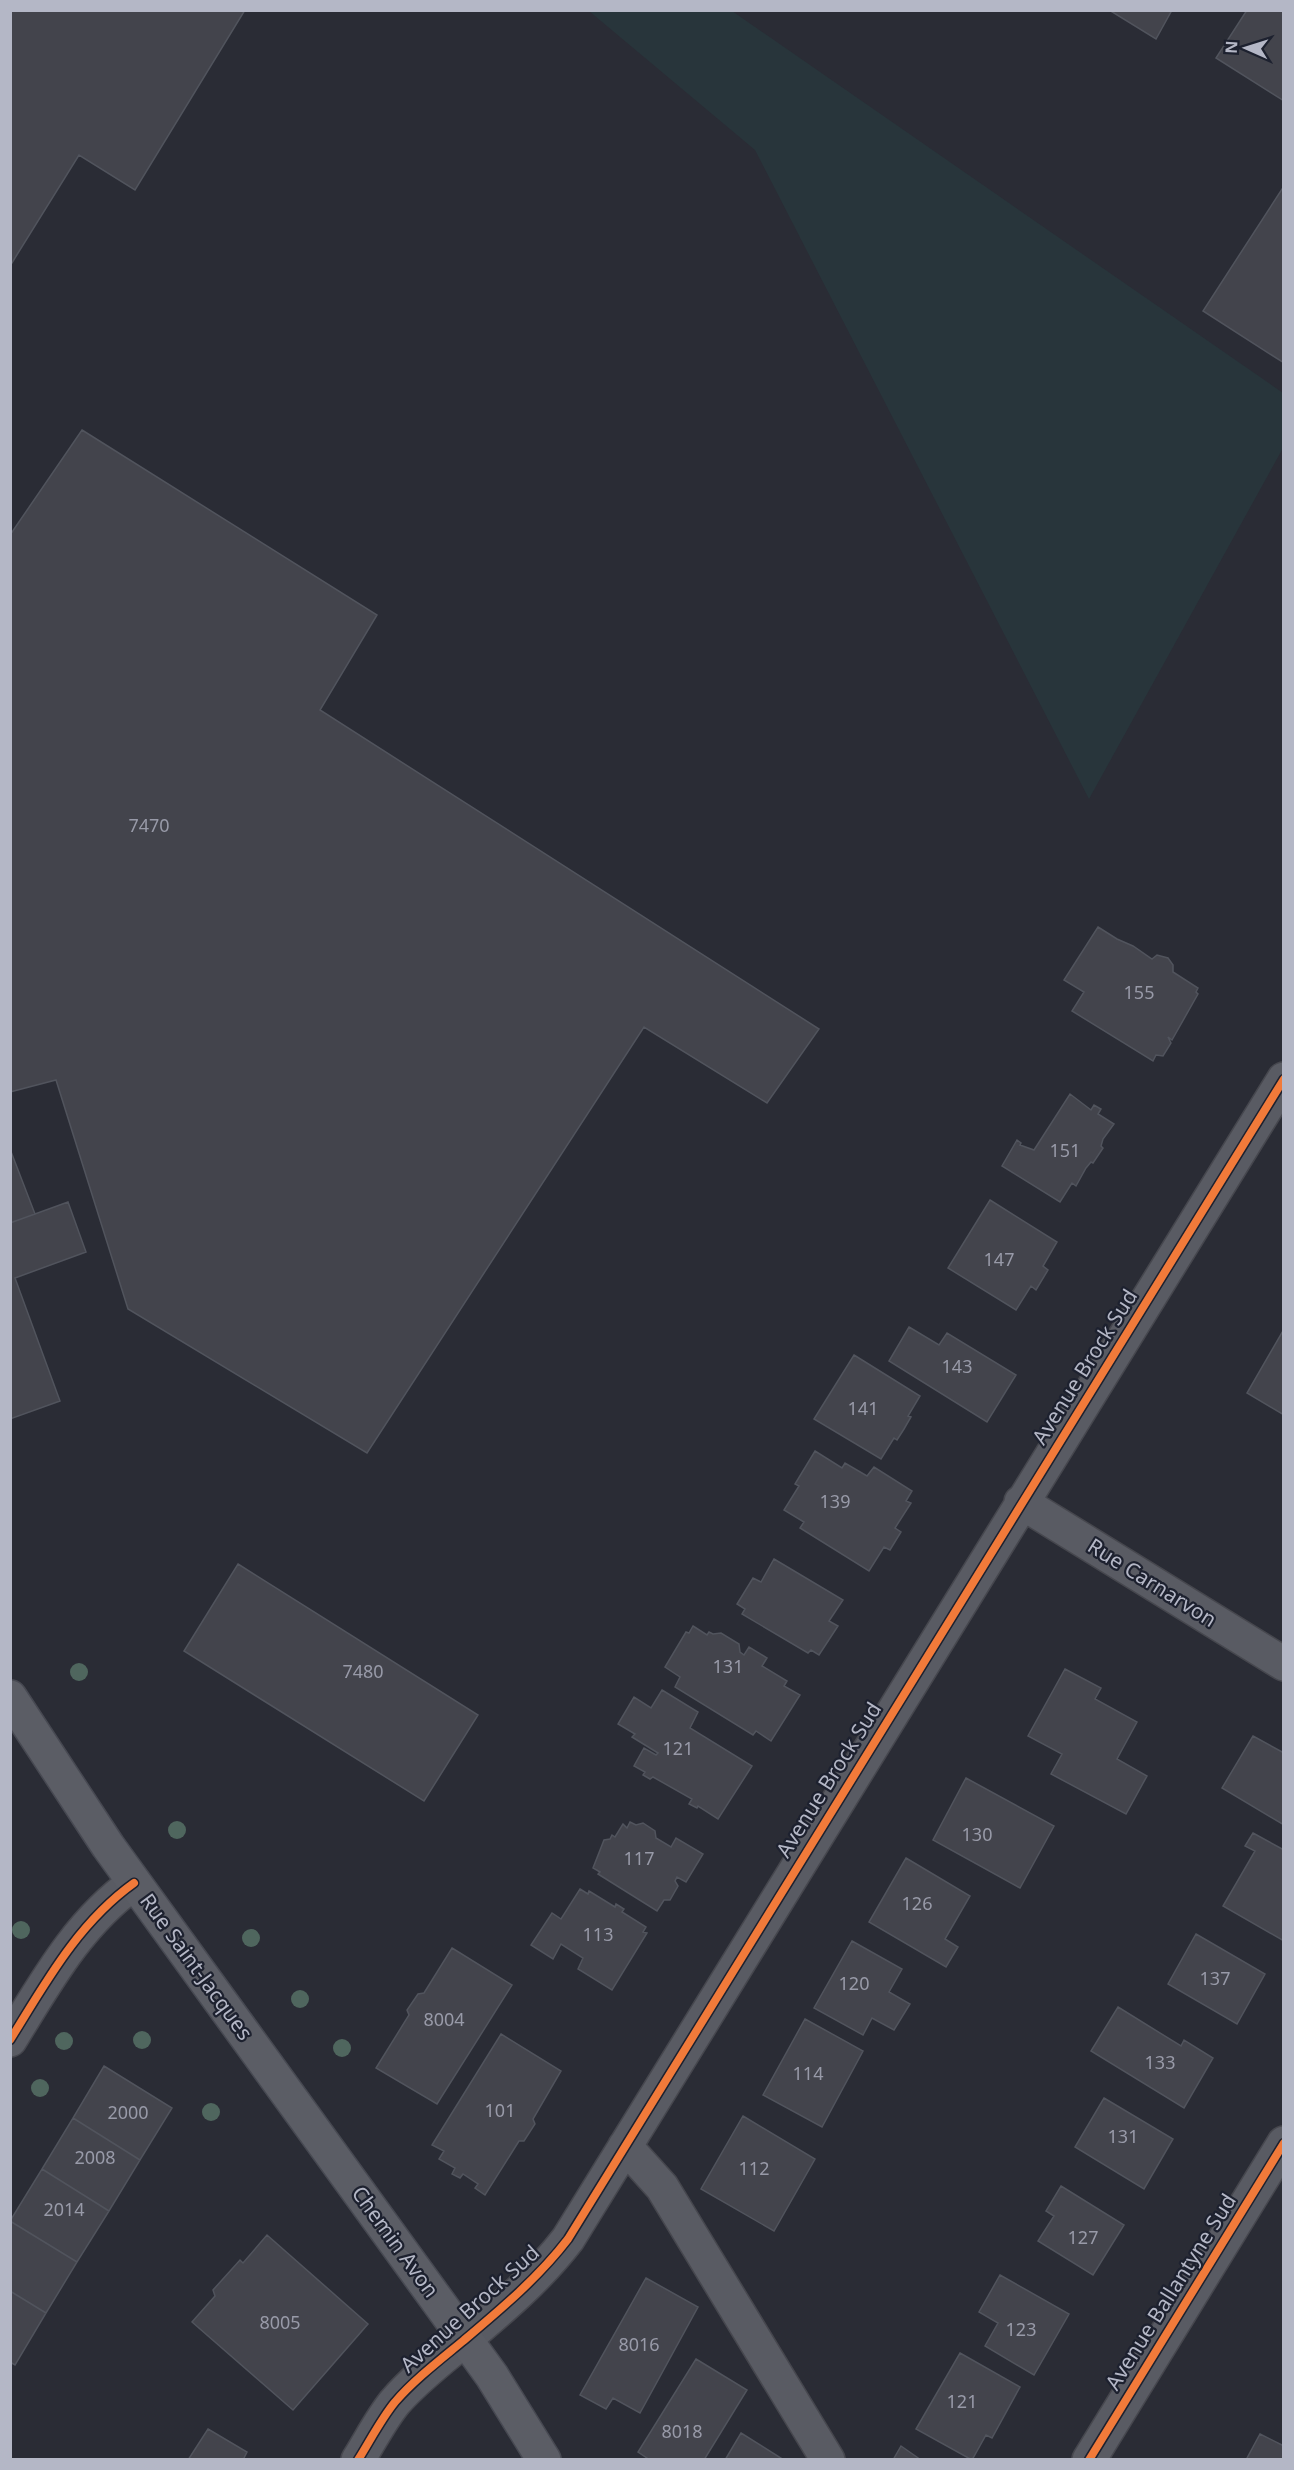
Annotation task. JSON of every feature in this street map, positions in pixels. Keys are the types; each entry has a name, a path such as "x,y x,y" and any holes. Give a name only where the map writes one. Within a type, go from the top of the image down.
{"main road":[{"name":"Rue Saint-Jacques","path":"10,1697 134,1883 304,2116"},
{"name":"Chemin Avon","path":"304,2116 465,2339 504,2395 544,2460"}],"street":[{"name":"Avenue Brock Sud","path":"358,2460 394,2403 423,2374 547,2266 568,2239 1284,1079"},
{"name":"Rue Carnarvon","path":"1021,1502 1284,1664"},
{"path":"10,2040 74,1940 96,1914 134,1883"},
{"name":"Avenue Ballantyne Sud","path":"1089,2460 1284,2143"},
{"path":"625,2146 663,2187 828,2460"}],"shaded area":[{"path":"589,11 732,11 1283,393 1283,448 1089,799 755,150"}],"building":[{"path":"10,10 245,10 135,190 79,155 10,266"},
{"path":"1109,10 1172,10 1156,39"},
{"path":"1247,10 1284,10 1284,101 1216,58"},
{"path":"1284,186 1284,363 1203,311"},
{"path":"82,430 377,615 320,710 819,1029 767,1103 644,1027 367,1453 128,1309 56,1080 10,1092 10,535"},
{"path":"1098,927 1152,959 1157,955 1168,958 1173,965 1173,972 1198,988 1196,992 1198,994 1172,1040 1168,1037 1171,1043 1163,1056 1156,1055 1153,1061 1072,1011 1084,992 1064,980"},
{"path":"1070,1094 1091,1110 1094,1105 1101,1109 1098,1114 1114,1124 1103,1139 1101,1146 1103,1148 1093,1163 1091,1162 1086,1168 1076,1186 1072,1183 1060,1202 1002,1166 1017,1140 1021,1143 1020,1145 1034,1150"},
{"path":"10,1149 35,1214 10,1223"},
{"path":"990,1200 1057,1242 1043,1266 1048,1270 1036,1290 1031,1286 1016,1310 948,1268"},
{"path":"68,1202 86,1252 15,1278 60,1401 10,1419 10,1223"},
{"path":"909,1327 939,1345 947,1333 1016,1375 987,1422 889,1361"},
{"path":"1284,1329 1284,1415 1247,1393"},
{"path":"854,1355 920,1396 908,1416 911,1417 904,1429 897,1440 894,1438 881,1459 814,1419"},
{"path":"815,1451 842,1468 845,1463 867,1476 874,1467 912,1491 906,1501 911,1503 895,1528 901,1532 890,1550 884,1547 869,1571 800,1528 804,1522 784,1510 799,1486 795,1484"},
{"path":"774,1559 843,1600 829,1621 838,1626 819,1655 811,1650 808,1653 742,1614 745,1609 737,1604 753,1578 761,1582"},
{"path":"238,1564 478,1715 424,1801 184,1651"},
{"path":"693,1626 707,1635 709,1632 721,1633 739,1644 740,1652 744,1655 749,1647 767,1658 762,1666 787,1681 784,1686 800,1695 771,1741 756,1731 753,1735 675,1687 680,1677 665,1667 686,1632 689,1633"},
{"path":"1065,1669 1101,1688 1095,1699 1137,1722 1117,1759 1147,1776 1126,1814 1051,1774 1062,1754 1028,1736"},
{"path":"662,1690 698,1712 690,1728 752,1766 718,1819 698,1806 697,1808 689,1804 692,1799 653,1777 650,1779 643,1775 645,1772 634,1766 644,1748 656,1755 658,1753 632,1737 635,1734 618,1724 634,1697 651,1708"},
{"path":"1253,1736 1284,1753 1284,1825 1222,1788"},
{"path":"966,1778 1054,1826 1020,1888 933,1840"},
{"path":"630,1822 636,1825 643,1823 655,1831 656,1838 671,1847 676,1838 703,1854 686,1882 677,1877 675,1881 678,1886 670,1900 664,1900 657,1911 598,1874 600,1872 593,1868 604,1840 610,1839 612,1835 615,1837 623,1824 627,1828"},
{"path":"1253,1833 1284,1850 1284,1941 1223,1906 1255,1851 1245,1846"},
{"path":"906,1858 970,1896 945,1939 958,1947 946,1967 869,1922"},
{"path":"580,1889 588,1894 589,1891 615,1907 616,1904 624,1909 622,1912 646,1927 643,1932 647,1933 612,1990 578,1969 583,1958 561,1944 553,1959 531,1945 552,1913 561,1919"},
{"path":"1196,1934 1265,1974 1237,2024 1168,1984"},
{"path":"852,1941 902,1969 889,1992 910,2004 894,2030 872,2018 863,2035 814,2008"},
{"path":"452,1948 512,1985 437,2104 376,2068 409,2015 407,2010 418,1994 424,1993"},
{"path":"1118,2007 1181,2046 1184,2040 1213,2058 1184,2108 1091,2051"},
{"path":"805,2019 863,2051 822,2127 763,2095"},
{"path":"501,2034 561,2071 533,2119 535,2124 524,2141 519,2141 485,2195 475,2188 478,2184 463,2174 460,2178 452,2174 455,2168 439,2159 444,2151 432,2145"},
{"path":"104,2066 172,2108 140,2160 73,2118"},
{"path":"1104,2098 1173,2139 1144,2189 1075,2147"},
{"path":"743,2116 815,2159 774,2231 701,2189"},
{"path":"73,2118 140,2160 109,2211 42,2169"},
{"path":"42,2169 109,2211 77,2262 10,2221"},
{"path":"1061,2186 1124,2225 1093,2275 1038,2241 1054,2216 1046,2211"},
{"path":"10,2221 77,2262 46,2313 10,2291"},
{"path":"267,2235 368,2324 293,2410 192,2322 215,2296 213,2290 240,2260 243,2263"},
{"path":"1000,2275 1069,2314 1034,2375 985,2346 998,2323 979,2312"},
{"path":"646,2278 698,2307 640,2413 613,2398 606,2409 580,2395"},
{"path":"10,2291 46,2313 15,2365 10,2362"},
{"path":"960,2353 1020,2387 992,2438 986,2435 972,2460 916,2429"},
{"path":"696,2359 747,2390 704,2460 650,2460 638,2452"},
{"path":"208,2429 247,2452 243,2460 188,2460"},
{"path":"741,2433 784,2460 725,2460"},
{"path":"1260,2434 1284,2446 1284,2460 1246,2460"},
{"path":"901,2446 921,2460 893,2460"}],"cycle path":[{"path":"358,2460 395,2402 428,2370 518,2293 568,2239 1284,1079"},
{"path":"10,2040 64,1955 96,1916 134,1883"},
{"path":"1089,2460 1284,2143"}]}
